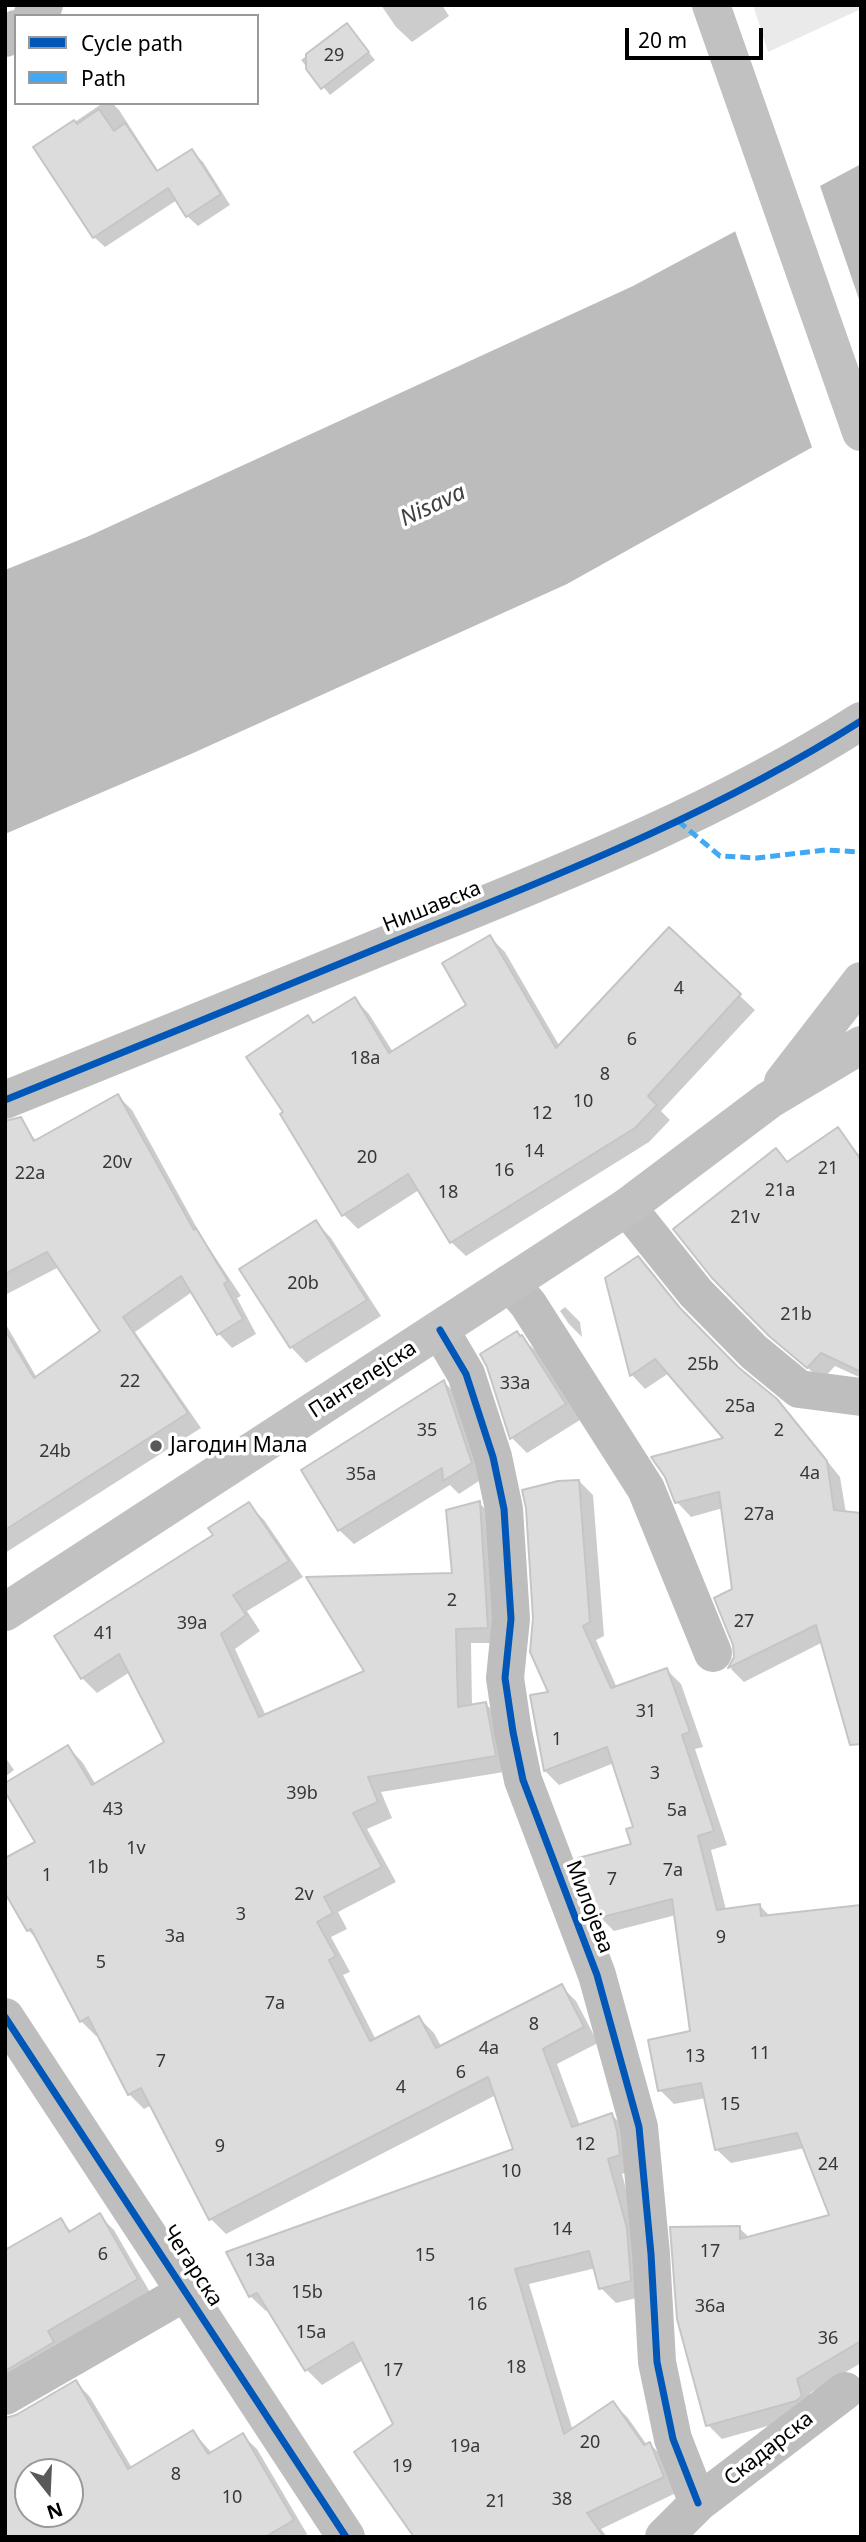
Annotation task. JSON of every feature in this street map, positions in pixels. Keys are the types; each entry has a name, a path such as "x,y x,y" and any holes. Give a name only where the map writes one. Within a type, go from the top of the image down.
{"main road":[{"path":"711,5 861,432"},
{"name":"Пантелејска","path":"769,1100 861,981"},
{"name":"Пантелејска","path":"5,1612 627,1207 769,1100 861,1045"}],"street":[{"name":"Нишавска","path":"5,1100 555,876 661,830 736,793 861,721"},
{"path":"627,1207 696,1293 754,1352 799,1390 861,1397"},
{"path":"510,1283 528,1304 646,1489 712,1653"},
{"name":"Милојева","path":"440,1329 466,1374 493,1457 504,1509 511,1619 505,1678 513,1732 523,1780 597,1975 639,2127 651,2254 657,2362 674,2439 698,2503"},
{"name":"Чегарска","path":"5,2017 346,2537"},
{"path":"5,2396 187,2291"},
{"name":"Скадарска","path":"664,2537 698,2503 845,2391"}],"shaded area":[{"path":"753,5 861,5 861,9 768,52"}],"water":[{"name":"Nisava","path":"861,164 861,420 567,584 191,754 5,834 5,570 89,536 633,286"}],"pier":[{"path":"819,183 861,305 861,424 813,450 734,228"}],"building":[{"path":"347,23 369,52 321,89 306,69 306,54"},
{"path":"99,109 114,131 125,123 157,171 192,149 221,194 186,217 168,188 93,238 33,147 74,120 77,124"},
{"path":"669,927 741,994 648,1096 657,1105 635,1128 450,1243 408,1174 342,1216 280,1114 283,1112 246,1057 308,1015 313,1023 355,997 389,1053 466,1005 442,963 490,935 556,1048"},
{"path":"118,1094 194,1230 196,1228 228,1281 224,1284 243,1319 217,1335 181,1276 123,1317 188,1413 5,1530 5,1330 34,1378 100,1331 47,1252 5,1274 5,1121 21,1117 34,1141"},
{"path":"838,1127 861,1160 861,1372 821,1353 807,1368 769,1336 712,1278 673,1229 776,1148 787,1162"},
{"path":"316,1220 367,1300 290,1348 239,1269"},
{"path":"638,1256 680,1308 738,1367 777,1399 827,1461 834,1510 861,1513 861,1744 850,1745 816,1625 728,1668 734,1657 733,1645 714,1598 732,1589 719,1492 675,1503 665,1477 651,1457 723,1438 655,1359 630,1376 605,1278"},
{"path":"517,1331 566,1404 510,1439 487,1367 480,1354"},
{"path":"444,1380 472,1463 443,1481 442,1468 338,1531 301,1470"},
{"path":"579,1480 590,1622 583,1626 611,1688 667,1668 690,1732 682,1735 714,1831 698,1836 717,1910 760,1904 761,1916 861,1905 861,2341 797,2379 802,2396 796,2401 706,2426 677,2319 670,2227 740,2226 740,2239 829,2215 797,2133 715,2150 701,2083 658,2091 648,2040 690,2031 672,1899 599,1918 578,1858 631,1844 626,1829 633,1827 607,1747 544,1771 530,1695 548,1692 530,1652 533,1618 526,1508 522,1490 558,1481"},
{"path":"480,1501 488,1628 456,1629 458,1707 486,1702 496,1756 368,1777 378,1802 353,1813 382,1867 324,1897 333,1913 317,1922 336,1956 329,1960 370,2041 419,2016 436,2048 562,1984 584,2027 543,2049 572,2127 612,2113 620,2155 608,2159 627,2228 631,2281 599,2289 589,2251 515,2269 564,2434 613,2401 644,2445 650,2442 664,2477 587,2513 604,2537 414,2537 354,2452 393,2424 353,2342 305,2371 257,2293 249,2297 226,2252 513,2149 488,2077 209,2220 141,2088 128,2095 88,2017 80,2022 31,1929 27,1931 5,1893 5,1858 35,1842 5,1792 5,1783 68,1745 92,1785 164,1742 119,1654 81,1679 54,1636 213,1535 208,1528 249,1502 289,1561 233,1595 246,1615 221,1634 259,1717 364,1671 306,1577 452,1573 446,1510"},
{"path":"100,2213 138,2279 48,2331 54,2342 5,2371 5,2250 61,2218 69,2232"},
{"path":"76,2380 128,2469 193,2430 208,2454 243,2433 294,2520 265,2537 5,2537 5,2418 16,2415"}],"marked path":[{"path":"678,821 720,856 757,858 825,850 861,852"}],"cycle path":[{"path":"5,1100 594,859 756,782 861,721"},
{"path":"440,1330 466,1374 493,1457 504,1509 511,1619 505,1678 513,1732 523,1780 597,1975 639,2127 651,2254 657,2362 673,2439 698,2503"},
{"path":"5,2017 346,2537"}],"place":[{"name":"Јагодин Мала","path":"156,1446"}]}
